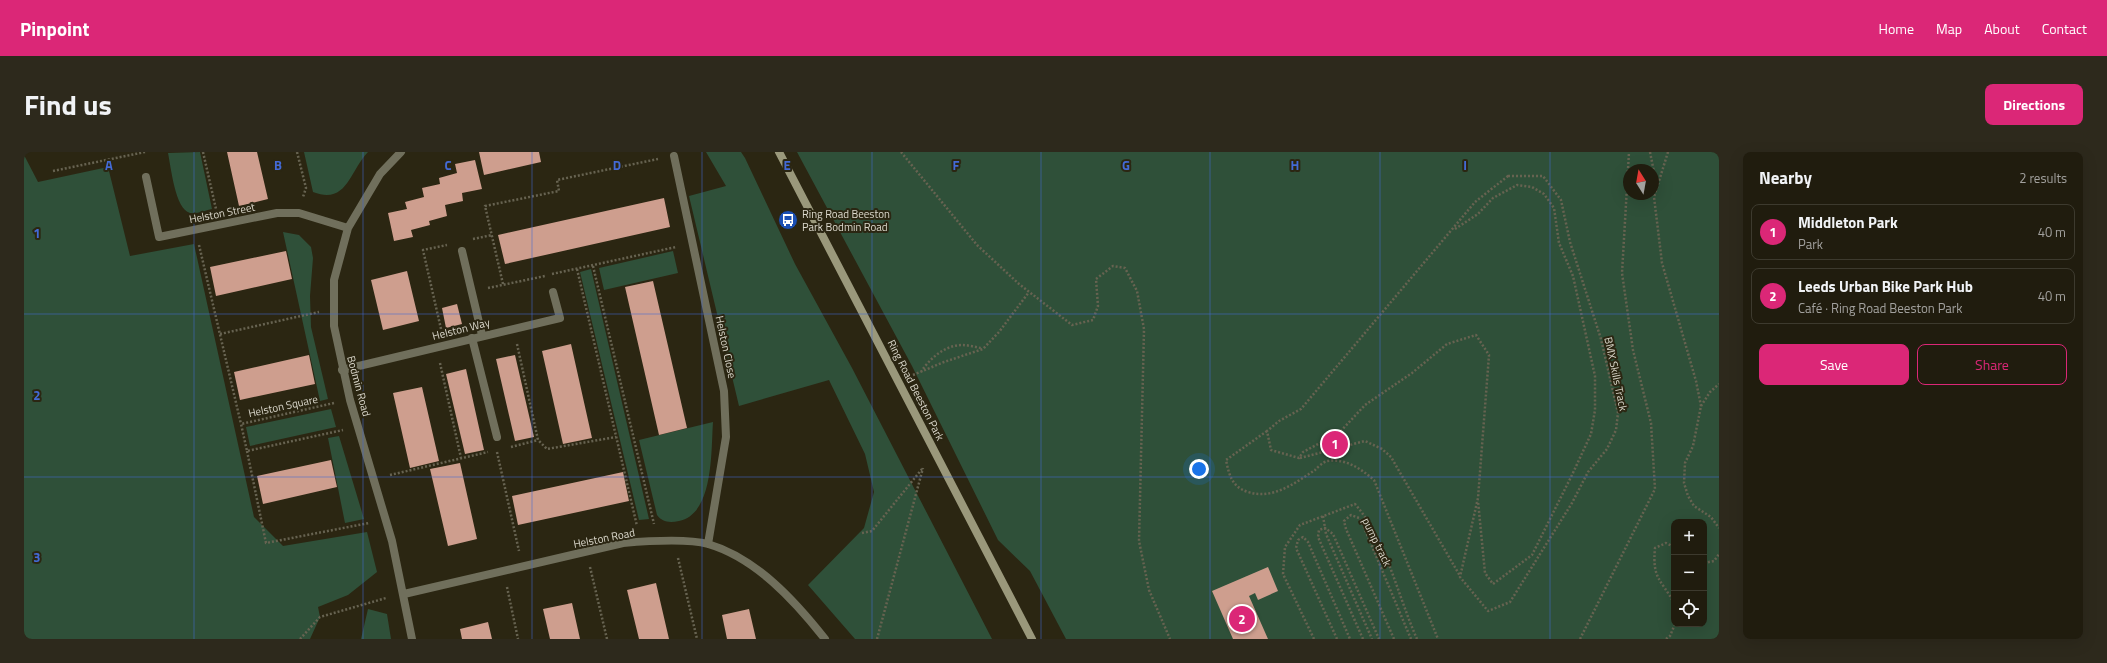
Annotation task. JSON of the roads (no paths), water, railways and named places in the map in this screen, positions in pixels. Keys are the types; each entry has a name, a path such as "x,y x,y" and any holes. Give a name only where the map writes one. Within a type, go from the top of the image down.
{"street":[{"name":"Bodmin Road","path":"401,152 380,174 348,228 334,280 334,326 342,370 350,400 386,520 404,594 412,639"},
{"name":"Ring Road Beeston Park","path":"779,152 1032,639"},
{"name":"Helston Close","path":"674,156 724,391 726,437 708,544"},
{"name":"Helston Street","path":"146,177 158,237 277,213 299,213 348,228"},
{"path":"462,252 482,336"},
{"name":"Helston Way","path":"342,370 560,318 554,292"},
{"path":"472,338 497,438"},
{"name":"Helston Road","path":"404,594 623,543 658,541 708,544 748,562 809,619 825,639"}],"place":[{"name":"Ring Road Beeston Park Bodmin Road","path":"788,220"},
{"name":"Middleton Park","path":"1335,444"},
{"name":"Leeds Urban Bike Park Hub","path":"1242,619"}]}
